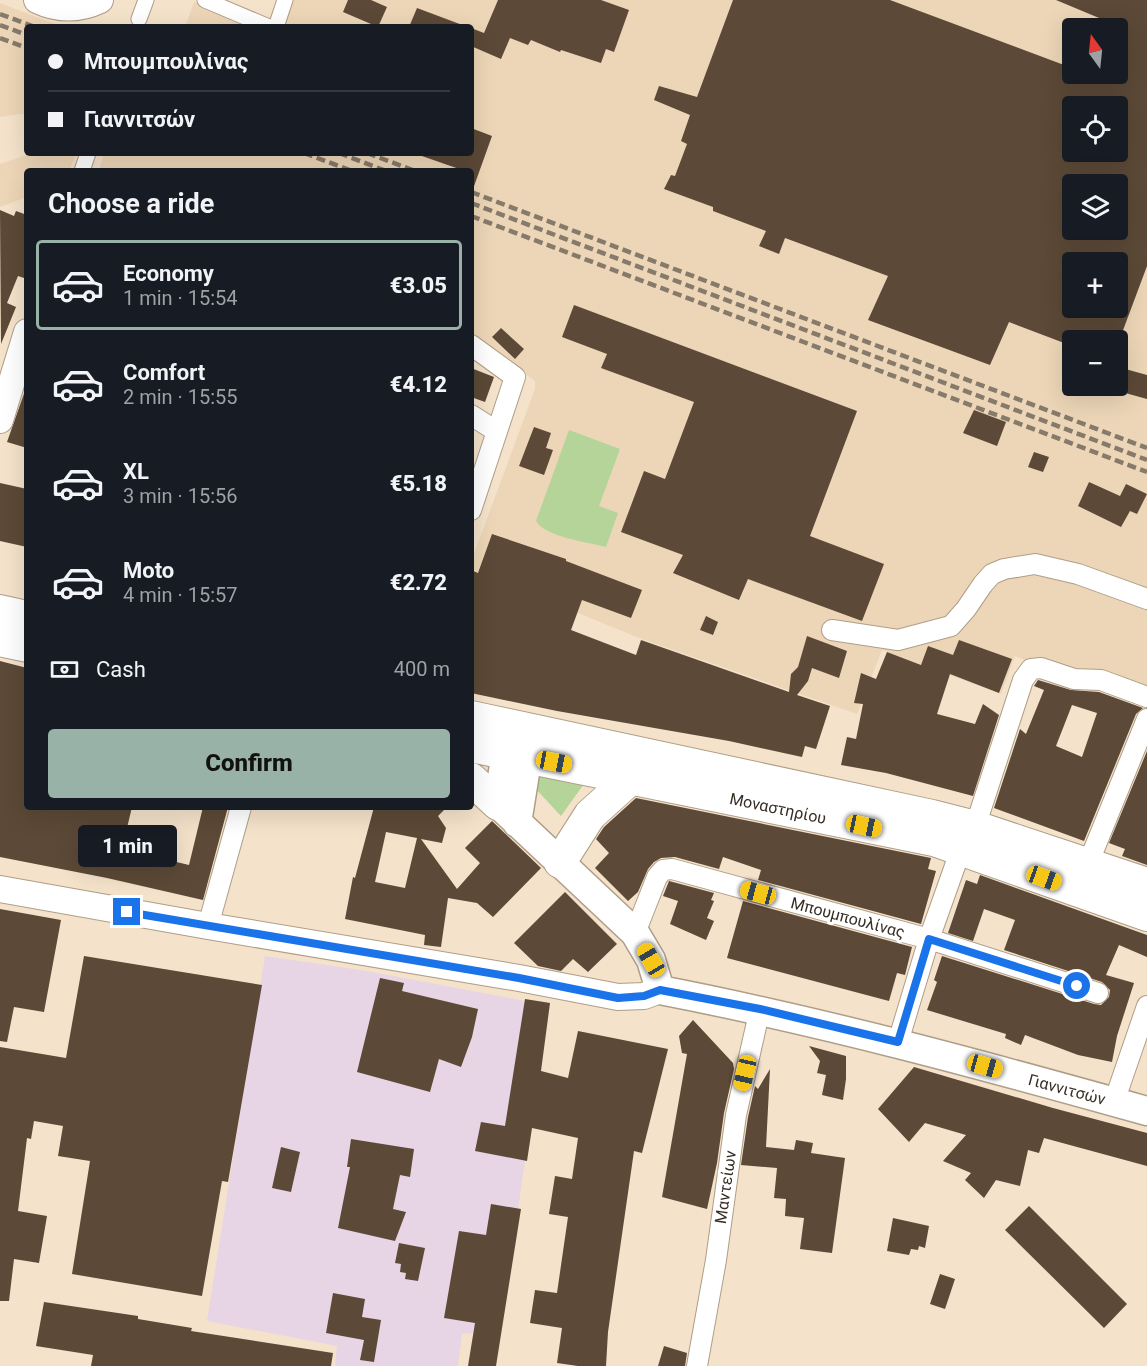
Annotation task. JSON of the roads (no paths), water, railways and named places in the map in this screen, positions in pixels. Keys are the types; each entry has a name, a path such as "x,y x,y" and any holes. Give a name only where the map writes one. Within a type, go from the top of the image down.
{"main road":[{"path":"0,611 24,616"},
{"path":"0,640 24,645"},
{"name":"Μοναστηρίου","path":"474,718 519,741 631,778 934,840 968,838 1088,864 1147,884"},
{"path":"507,813 519,741"},
{"name":"Μοναστηρίου","path":"474,746 519,741 932,816 968,838 1147,915"},
{"path":"560,862 590,815 631,778"},
{"path":"474,782 635,933 651,960 660,990"},
{"name":"Γιαννιτσών","path":"660,990 760,1009 898,1042 1147,1111"}],"street":[{"path":"37,0 54,6 71,8 100,0"},
{"path":"139,19 146,0"},
{"path":"205,0 262,24"},
{"path":"277,24 285,0"},
{"path":"0,420 4,392 24,340"},
{"path":"474,347 515,377 474,501"},
{"path":"474,417 496,431"},
{"path":"832,630 898,640 951,626 992,574 1004,569 1035,564 1078,574 1147,599"},
{"path":"898,1042 929,939 968,838 1023,680 1031,669 1042,668 1074,679 1101,680 1147,697"},
{"path":"1088,864 1147,719"},
{"path":"208,926 240,810"},
{"name":"Μπουμπουλίνας","path":"635,933 657,877 663,870 668,869 929,939 1098,993"},
{"name":"Γιαννιτσών","path":"0,889 519,978 618,998 644,996 660,990"},
{"path":"1114,1102 1147,1006"},
{"name":"Μαντείων","path":"697,1366 716,1260 736,1115 760,1009"}],"railway":[{"path":"0,14 27,24"},
{"path":"0,25 24,34"},
{"path":"0,38 24,47"},
{"path":"312,156 344,168"},
{"path":"347,156 378,168"},
{"path":"375,156 407,168"},
{"path":"474,193 1147,448"},
{"path":"474,204 1147,460"},
{"path":"474,217 1147,472"}]}
